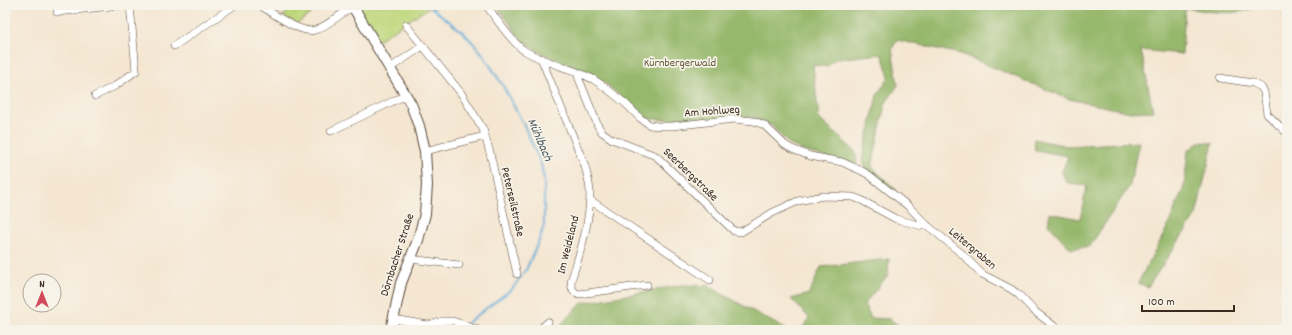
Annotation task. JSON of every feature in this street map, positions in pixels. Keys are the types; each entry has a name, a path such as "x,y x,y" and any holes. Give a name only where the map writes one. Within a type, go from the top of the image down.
{"street":[{"path":"57,12 120,5"},
{"path":"95,96 115,86 136,72 130,5"},
{"path":"174,46 235,5"},
{"path":"259,5 296,26 309,31 320,28 352,6"},
{"path":"486,5 514,41 529,53 578,72"},
{"name":"Dörnbacher Straße","path":"352,6 406,95 419,126 425,151 428,185 425,214 421,230 401,283 391,330"},
{"name":"Peterseilstraße","path":"406,25 461,93 477,117 485,136 517,274"},
{"path":"390,68 423,46"},
{"name":"Im Weideland","path":"541,58 585,166 589,181 590,200 585,233 571,281 573,291 579,294 647,285"},
{"name":"Seerbergstraße","path":"578,72 598,126 602,132 612,139 656,156 734,231 737,232 745,230 772,213 798,201 823,196 853,197 862,200 896,219 922,226 928,226"},
{"name":"Am Hohlweg","path":"578,72 593,79 606,88 650,125 672,126 734,119 760,123 770,129 785,145 792,149 810,156 842,162 869,175 908,206 928,226"},
{"path":"1220,78 1253,83 1262,86 1267,114 1287,133"},
{"path":"331,131 406,95"},
{"path":"425,151 485,136"},
{"path":"590,200 710,280"},
{"name":"Leitergraben","path":"928,226 961,253 982,274 1011,289 1057,330"},
{"path":"410,259 459,265"},
{"path":"393,319 435,327 446,320 460,323 474,329"},
{"path":"539,330 548,322"}],"green space":[{"path":"299,5 322,5 297,24 283,16 290,10 297,12 300,8"},
{"path":"357,5 425,5 428,8 377,41"},
{"path":"437,5 444,5 428,8"},
{"name":"Kürnbergerwald","path":"533,5 1259,5 1250,9 1232,12 1213,12 1185,8 1182,54 1141,50 1153,111 1130,112 1069,99 961,54 897,40 892,49 898,85 885,104 872,167 896,190 895,192 866,170 862,160 877,95 889,77 882,54 835,59 827,67 813,65 819,119 856,152 857,167 801,150 789,144 771,125 751,117 681,120 650,119 643,116 603,81 539,52 520,38 498,7"},
{"path":"1034,139 1067,146 1139,142 1130,185 1090,246 1071,249 1048,224 1050,213 1080,219 1087,186 1066,182 1062,172 1068,156 1035,150"},
{"path":"1199,142 1213,143 1196,215 1148,287 1138,283 1166,230 1184,187 1188,151"},
{"path":"889,259 888,275 864,304 871,318 890,319 905,330 801,330 809,318 791,299 809,294 821,267"},
{"path":"682,285 708,286 787,330 566,330 561,324 582,303"}],"waterway":[{"name":"Mühlbach","path":"428,5 464,33 482,53 503,86 523,123 541,164 544,180 544,225 526,270 512,289 467,323"}]}
